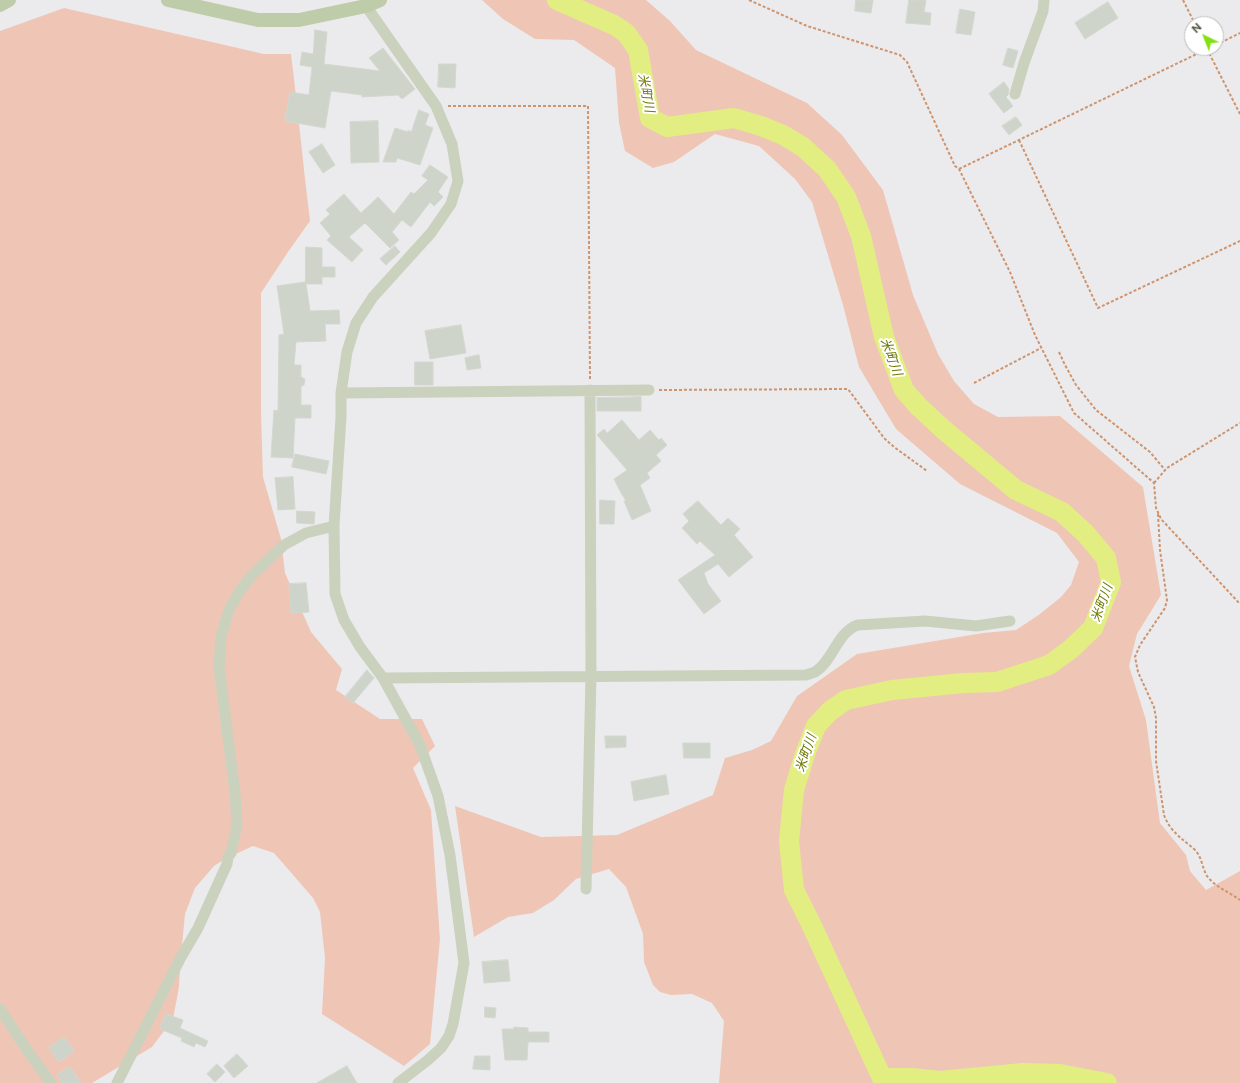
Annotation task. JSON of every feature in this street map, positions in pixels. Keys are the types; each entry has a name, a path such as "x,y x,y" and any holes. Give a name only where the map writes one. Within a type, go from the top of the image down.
{"main road":[{"path":"0,5 9,0"},
{"path":"168,0 258,20 299,20 380,0"}],"street":[{"path":"1015,94 1024,63 1043,11 1044,0"},
{"path":"367,3 436,106 452,144 458,181 451,204 431,233 373,297 356,323 347,352 341,394 341,417 334,526 335,594 344,620 360,647 382,678 420,745 438,796 450,855 464,963 453,1024 448,1036 441,1048 398,1083"},
{"path":"586,889 591,677 590,390"},
{"path":"341,394 649,390"},
{"path":"117,1083 180,958 198,928 231,853 237,824 235,793 219,668 221,636 229,610 239,592 252,575 284,545 306,533 334,526"},
{"path":"382,678 806,675 815,672 822,666 847,632 852,627 858,625 925,621 976,626 1010,622"},
{"path":"0,1009 9,1025 51,1083"}],"path":[{"path":"749,0 807,26 900,55 907,62 955,166 959,169 1010,272 1042,348 1074,414 1154,483 1156,508 1161,519 1240,604"},
{"path":"1183,0 1191,16"},
{"path":"1224,41 1240,33"},
{"path":"959,169 1192,56"},
{"path":"1212,56 1240,114"},
{"path":"436,106 588,106 590,390"},
{"path":"1019,140 1098,308 1240,241"},
{"path":"974,383 1042,348"},
{"path":"1060,352 1076,385 1096,410 1150,452 1165,470"},
{"path":"649,390 848,389 884,438 927,471"},
{"path":"1154,483 1165,470 1240,423"},
{"path":"1158,512 1160,550 1167,600 1165,608 1140,645 1135,657 1138,672 1154,706 1156,761 1164,815 1172,830 1196,851 1208,878 1214,884 1240,900"}],"shaded area":[{"path":"482,0 646,0 670,21 696,50 807,103 842,135 883,190 913,295 938,354 954,381 974,404 998,417 1060,416 1143,487 1161,595 1137,634 1129,666 1146,720 1160,823 1186,855 1190,871 1206,890 1240,871 1240,1083 719,1083 724,1021 712,1003 692,994 671,995 660,992 653,985 644,962 643,934 626,887 609,869 576,879 554,900 533,913 508,917 474,937 455,806 541,837 617,835 713,795 725,758 752,750 771,741 797,696 857,654 983,633 1016,630 1040,614 1061,597 1071,585 1079,562 1057,533 960,484 896,429 859,367 843,305 812,202 795,179 759,146 715,134 674,162 653,168 625,151 619,123 615,68 574,40 535,39 503,19"},
{"path":"64,8 264,54 291,54 310,221 261,293 261,412 263,477 281,539 285,573 311,632 342,669 336,690 380,719 422,719 435,746 413,768 431,810 440,939 430,1044 404,1066 322,1014 325,958 320,912 313,898 274,853 253,846 214,866 195,888 185,914 179,987 173,1019 152,1047 92,1083 0,1083 0,31"}],"building":[{"path":"856,0 873,0 871,13 855,11"},
{"path":"909,0 926,0 924,12 931,13 930,25 906,23"},
{"path":"1108,2 1118,18 1085,39 1075,23"},
{"path":"960,9 975,12 971,35 956,33"},
{"path":"315,30 327,32 324,64 380,71 369,58 383,48 415,89 402,99 398,95 362,97 362,95 331,91 325,128 285,121 290,92 309,95 312,67 300,65 302,52 313,54"},
{"path":"1008,48 1018,51 1013,68 1003,65"},
{"path":"439,64 456,64 455,88 438,87"},
{"path":"1004,82 1009,89 1006,97 1013,106 1004,113 989,94"},
{"path":"419,110 429,114 425,125 433,128 420,165 397,158 396,162 383,162 395,128 408,132 408,130 411,132"},
{"path":"1016,117 1022,125 1009,135 1002,126"},
{"path":"378,121 379,162 351,163 350,122"},
{"path":"322,144 335,165 323,173 309,152"},
{"path":"430,165 448,177 438,192 443,197 434,206 430,202 411,227 402,220 392,232 399,240 390,248 365,223 349,237 363,250 352,262 327,240 331,236 320,223 330,214 326,210 344,194 361,213 378,197 394,214 411,192 414,194 428,180 422,176"},
{"path":"395,246 400,252 386,265 380,259"},
{"path":"306,247 322,248 322,267 335,267 335,277 322,277 322,284 306,284 310,311 339,310 340,324 325,324 326,341 296,342 294,365 301,365 301,377 305,379 304,385 301,386 301,405 311,405 311,418 295,418 293,458 271,457 274,410 278,411 279,335 284,334 277,286 305,282"},
{"path":"461,325 466,353 430,359 425,331"},
{"path":"479,355 481,368 467,370 465,358"},
{"path":"415,362 433,362 433,385 415,385"},
{"path":"641,397 641,411 597,411 597,398"},
{"path":"622,420 639,440 650,430 659,440 661,438 667,445 656,455 661,461 647,473 650,478 640,485 651,511 632,520 624,501 626,501 614,479 627,470 597,435 604,429 607,433"},
{"path":"295,454 329,461 326,474 292,467"},
{"path":"293,477 295,509 278,510 275,478"},
{"path":"600,500 615,501 614,524 600,524"},
{"path":"698,501 721,525 728,518 740,529 734,535 753,557 729,577 718,564 704,573 708,584 721,601 704,614 678,580 715,555 700,541 697,544 682,528 689,521 683,514"},
{"path":"297,511 315,512 314,524 297,523"},
{"path":"306,583 309,612 291,613 289,584"},
{"path":"367,670 374,678 353,703 345,697"},
{"path":"605,736 626,736 626,747 606,748"},
{"path":"683,743 710,743 710,758 684,758"},
{"path":"666,775 669,794 634,801 631,782"},
{"path":"508,960 510,981 484,983 482,962"},
{"path":"485,1007 496,1008 495,1018 485,1017"},
{"path":"166,1014 183,1020 180,1028 208,1041 205,1047 196,1043 194,1047 181,1041 182,1038 160,1029"},
{"path":"514,1027 528,1028 528,1032 549,1032 549,1042 528,1042 527,1060 505,1060 502,1029 514,1029"},
{"path":"64,1037 74,1051 59,1062 49,1048"},
{"path":"237,1054 248,1066 234,1078 224,1066"},
{"path":"475,1056 490,1056 490,1070 473,1069"},
{"path":"217,1064 225,1072 215,1082 207,1074"},
{"path":"347,1066 357,1083 317,1083"},
{"path":"70,1067 81,1083 62,1083 57,1075"}],"waterway":[{"name":"米町川","path":"557,0 614,25 626,33 638,50 650,118 667,127 734,118 761,126 783,135 803,147 827,169 846,197 861,236 884,337 904,390 918,406 944,430 1016,490 1062,512 1085,533 1106,558 1111,582 1093,628 1071,649 1049,665 997,682 963,683 892,690 846,700 830,711 816,726 805,754 794,790 789,841 794,890 882,1078"},
{"name":"米町川","path":"882,1078 912,1078 940,1081 1023,1073 1060,1074 1107,1083"}]}
